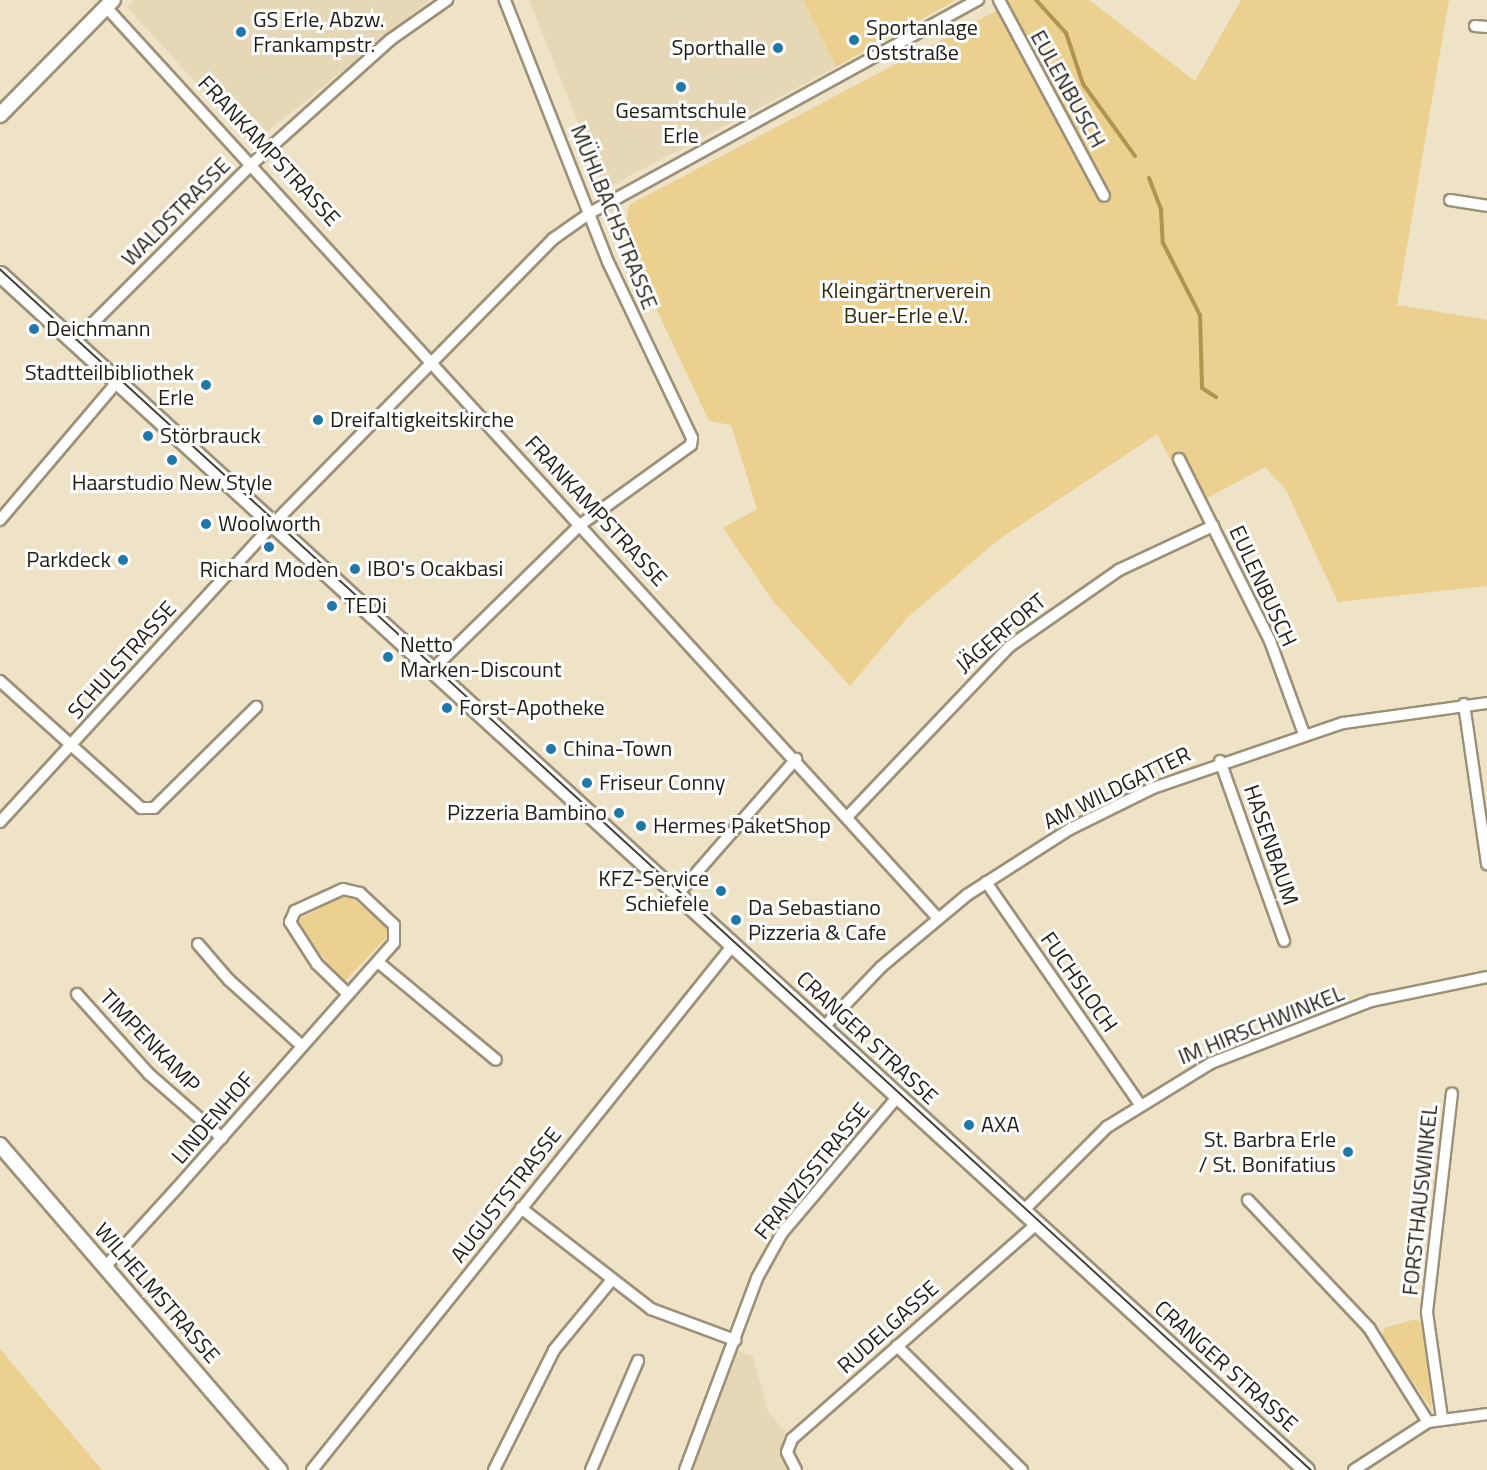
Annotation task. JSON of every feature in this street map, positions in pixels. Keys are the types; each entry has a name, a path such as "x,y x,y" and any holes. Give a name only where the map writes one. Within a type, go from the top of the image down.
{"main road":[{"name":"CRANGER STRASSE","path":"0,274 1306,1470"}],"street":[{"name":"WALDSTRASSE","path":"75,341 252,164 390,40 447,0"},
{"name":"MÜHLBACHSTRASSE","path":"505,0 590,213 692,438 691,445 580,525"},
{"name":"SCHULSTRASSE","path":"0,822 273,524 553,239 590,213 978,0"},
{"name":"EULENBUSCH","path":"999,0 1104,196"},
{"name":"FRANKAMPSTRASSE","path":"107,2 432,363 849,815 938,918"},
{"path":"0,115 107,2"},
{"path":"1475,26 1487,27"},
{"path":"1450,200 1487,206"},
{"path":"0,520 118,381"},
{"name":"EULENBUSCH","path":"1179,459 1270,641 1304,734"},
{"path":"432,670 580,525"},
{"name":"JÄGERFORT","path":"849,815 1010,646 1119,570 1213,526"},
{"path":"0,681 141,808 154,808 256,706"},
{"name":"AM WILDGATTER","path":"824,1028 880,967 938,918 986,882 1070,829 1221,761 1304,734 1383,715 1487,703"},
{"path":"1464,704 1487,864"},
{"path":"676,895 796,759"},
{"name":"HASENBAUM","path":"1221,761 1284,941"},
{"name":"FUCHSLOCH","path":"986,882 1140,1104"},
{"name":"LINDENHOF","path":"106,1266 378,962 396,938 394,925 360,893 343,889 295,911 290,922 295,934 348,994"},
{"path":"198,944 229,980 302,1046"},
{"name":"AUGUSTSTRASSE","path":"312,1470 733,945"},
{"path":"378,962 496,1060"},
{"name":"IM HIRSCHWINKEL","path":"1023,1211 1107,1127 1140,1104 1211,1063 1335,1013 1424,987 1487,977"},
{"name":"TIMPENKAMP","path":"77,994 149,1074 222,1138"},
{"name":"FORSTHAUSWINKEL","path":"1442,1418 1428,1293 1452,1093"},
{"name":"FRANZISSTRASSE","path":"685,1470 757,1278 782,1233 898,1096"},
{"name":"WILHELMSTRASSE","path":"0,1145 280,1470"},
{"path":"1248,1200 1369,1328 1428,1422"},
{"path":"520,1208 610,1282 651,1309 735,1340"},
{"name":"RUDELGASSE","path":"796,1470 788,1452 792,1439 1038,1224"},
{"path":"494,1470 554,1350 610,1282"},
{"path":"897,1346 1022,1470"},
{"path":"591,1470 638,1361"},
{"path":"1354,1470 1428,1422 1442,1418 1487,1414"}],"shaded area":[{"path":"134,0 430,0 252,144 127,7"},
{"name":"Gesamtschule Erle","path":"529,0 803,0 836,67 605,189"},
{"path":"738,1351 753,1357 768,1411 785,1432 781,1455 787,1470 692,1470"}],"green space":[{"name":"Sportanlage Oststraße","path":"803,0 956,0 836,67"},
{"name":"Kleingärtnerverein Buer-Erle e.V.","path":"1005,0 1089,0 1195,81 1241,0 1449,0 1397,305 1487,320 1487,586 1338,602 1286,490 1265,467 1194,505 1157,434 998,540 907,618 850,686 773,601 723,528 757,509 731,425 709,421 624,240 629,205 994,12"},
{"path":"347,894 389,929 389,935 343,983 295,921"},
{"path":"1416,1319 1425,1327 1432,1409 1381,1338 1384,1328"},
{"path":"0,1349 102,1470 0,1470"}],"waterway":[{"path":"1036,0 1066,33 1083,84 1135,156"},
{"path":"1149,178 1161,210 1163,243 1200,315 1202,388 1216,397"}],"tram line":[{"path":"0,269 1311,1470"}],"place":[{"name":"GS Erle, Abzw. Frankampstr.","path":"241,32"},
{"name":"Sportanlage Oststraße","path":"854,40"},
{"name":"Sporthalle","path":"778,48"},
{"name":"Gesamtschule Erle","path":"681,87"},
{"name":"Deichmann","path":"34,329"},
{"name":"Stadtteilbibliothek Erle","path":"206,385"},
{"name":"Dreifaltigkeitskirche","path":"318,420"},
{"name":"Störbrauck","path":"148,436"},
{"name":"Haarstudio New Style","path":"172,460"},
{"name":"Woolworth","path":"206,524"},
{"name":"Richard Moden","path":"269,547"},
{"name":"Parkdeck","path":"123,560"},
{"name":"IBO's Ocakbasi","path":"355,569"},
{"name":"TEDi","path":"332,606"},
{"name":"Netto Marken-Discount","path":"388,657"},
{"name":"Forst-Apotheke","path":"447,708"},
{"name":"China-Town","path":"551,749"},
{"name":"Friseur Conny","path":"587,783"},
{"name":"Pizzeria Bambino","path":"619,813"},
{"name":"Hermes PaketShop","path":"641,826"},
{"name":"KFZ-Service Schiefele","path":"721,891"},
{"name":"Da Sebastiano Pizzeria & Cafe","path":"736,920"},
{"name":"AXA","path":"969,1125"},
{"name":"St. Barbra Erle / St. Bonifatius","path":"1348,1152"}]}
